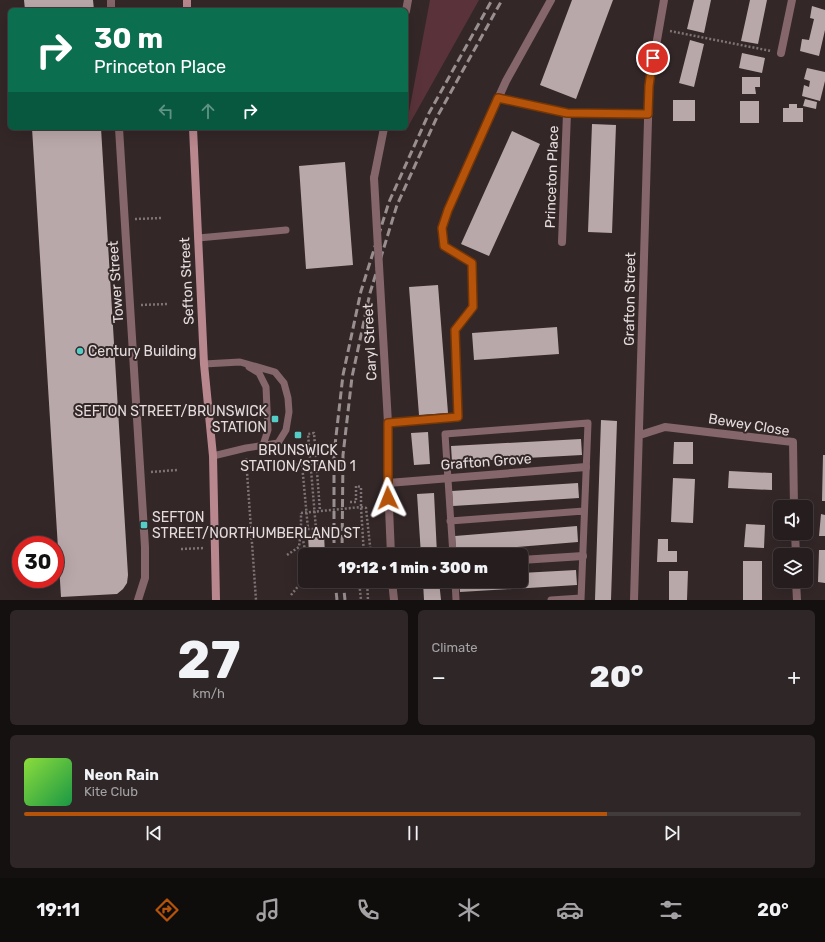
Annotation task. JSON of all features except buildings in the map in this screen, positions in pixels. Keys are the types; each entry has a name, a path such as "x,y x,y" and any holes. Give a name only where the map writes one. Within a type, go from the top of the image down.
{"street":[{"path":"458,417 455,330 473,307 472,263 444,246 442,228 448,210 506,81 551,0"},
{"name":"Grafton Street","path":"634,600 640,436 649,86 664,0"},
{"path":"781,53 792,0"},
{"name":"Princeton Place","path":"498,98 567,113 648,114"},
{"name":"Princeton Place","path":"562,242 567,113"},
{"name":"Tower Street","path":"119,130 146,547 145,578 138,600"},
{"name":"Sefton Street","path":"193,130 204,364 213,456 216,600"},
{"name":"Caryl Street","path":"384,130 374,178 388,423 388,483 391,548"},
{"name":"Bewey Close","path":"640,436 665,427 793,442 794,500"},
{"name":"Grafton Grove","path":"388,483 586,467"},
{"path":"528,560 583,556"},
{"path":"393,588 394,600"},
{"path":"796,588 797,600"}],"lane":[{"path":"198,238 286,230"},
{"path":"204,364 240,362 276,372 284,383 288,398 289,412 286,430 278,443 246,448 213,456"},
{"path":"240,362 259,373 266,387 268,430 263,445"},
{"path":"388,423 458,417"},
{"path":"452,548 445,434 588,423 581,599 551,600"},
{"path":"450,521 584,511"},
{"path":"455,588 456,600"}],"path":[{"path":"658,29 781,53"},
{"path":"144,219 162,218"},
{"path":"149,305 167,304"},
{"path":"316,529 308,434 314,433 320,511"},
{"path":"246,448 256,600"},
{"path":"279,466 302,464 308,529"},
{"path":"161,471 177,470"},
{"path":"350,502 356,502 356,486 361,487 364,548"},
{"path":"287,555 299,547 301,513 361,507 366,508 370,548"},
{"path":"301,530 326,528"},
{"path":"301,530 305,548"},
{"path":"181,549 215,547"},
{"path":"291,595 298,586"},
{"path":"360,588 361,600"},
{"path":"367,588 368,600"}],"shaded area":[{"path":"430,0 479,0 408,127 408,117"}],"railway":[{"path":"334,548 334,454 343,375 361,291 389,202 429,113 492,0"},
{"path":"342,548 343,455 352,377 370,293 397,205 437,117 502,0"},
{"path":"336,588 337,600"},
{"path":"344,588 345,600"}],"place":[{"name":"Century Building","path":"80,351"},
{"name":"SEFTON STREET/BRUNSWICK STATION","path":"275,419"},
{"name":"BRUNSWICK STATION/STAND 1","path":"298,435"},
{"name":"SEFTON STREET/NORTHUMBERLAND ST","path":"144,525"}],"route":[{"path":"388,498 388,423 458,417 455,330 473,307 472,263 444,246 442,228 448,210 498,98 567,113 648,114 649,86 653,58"}]}
